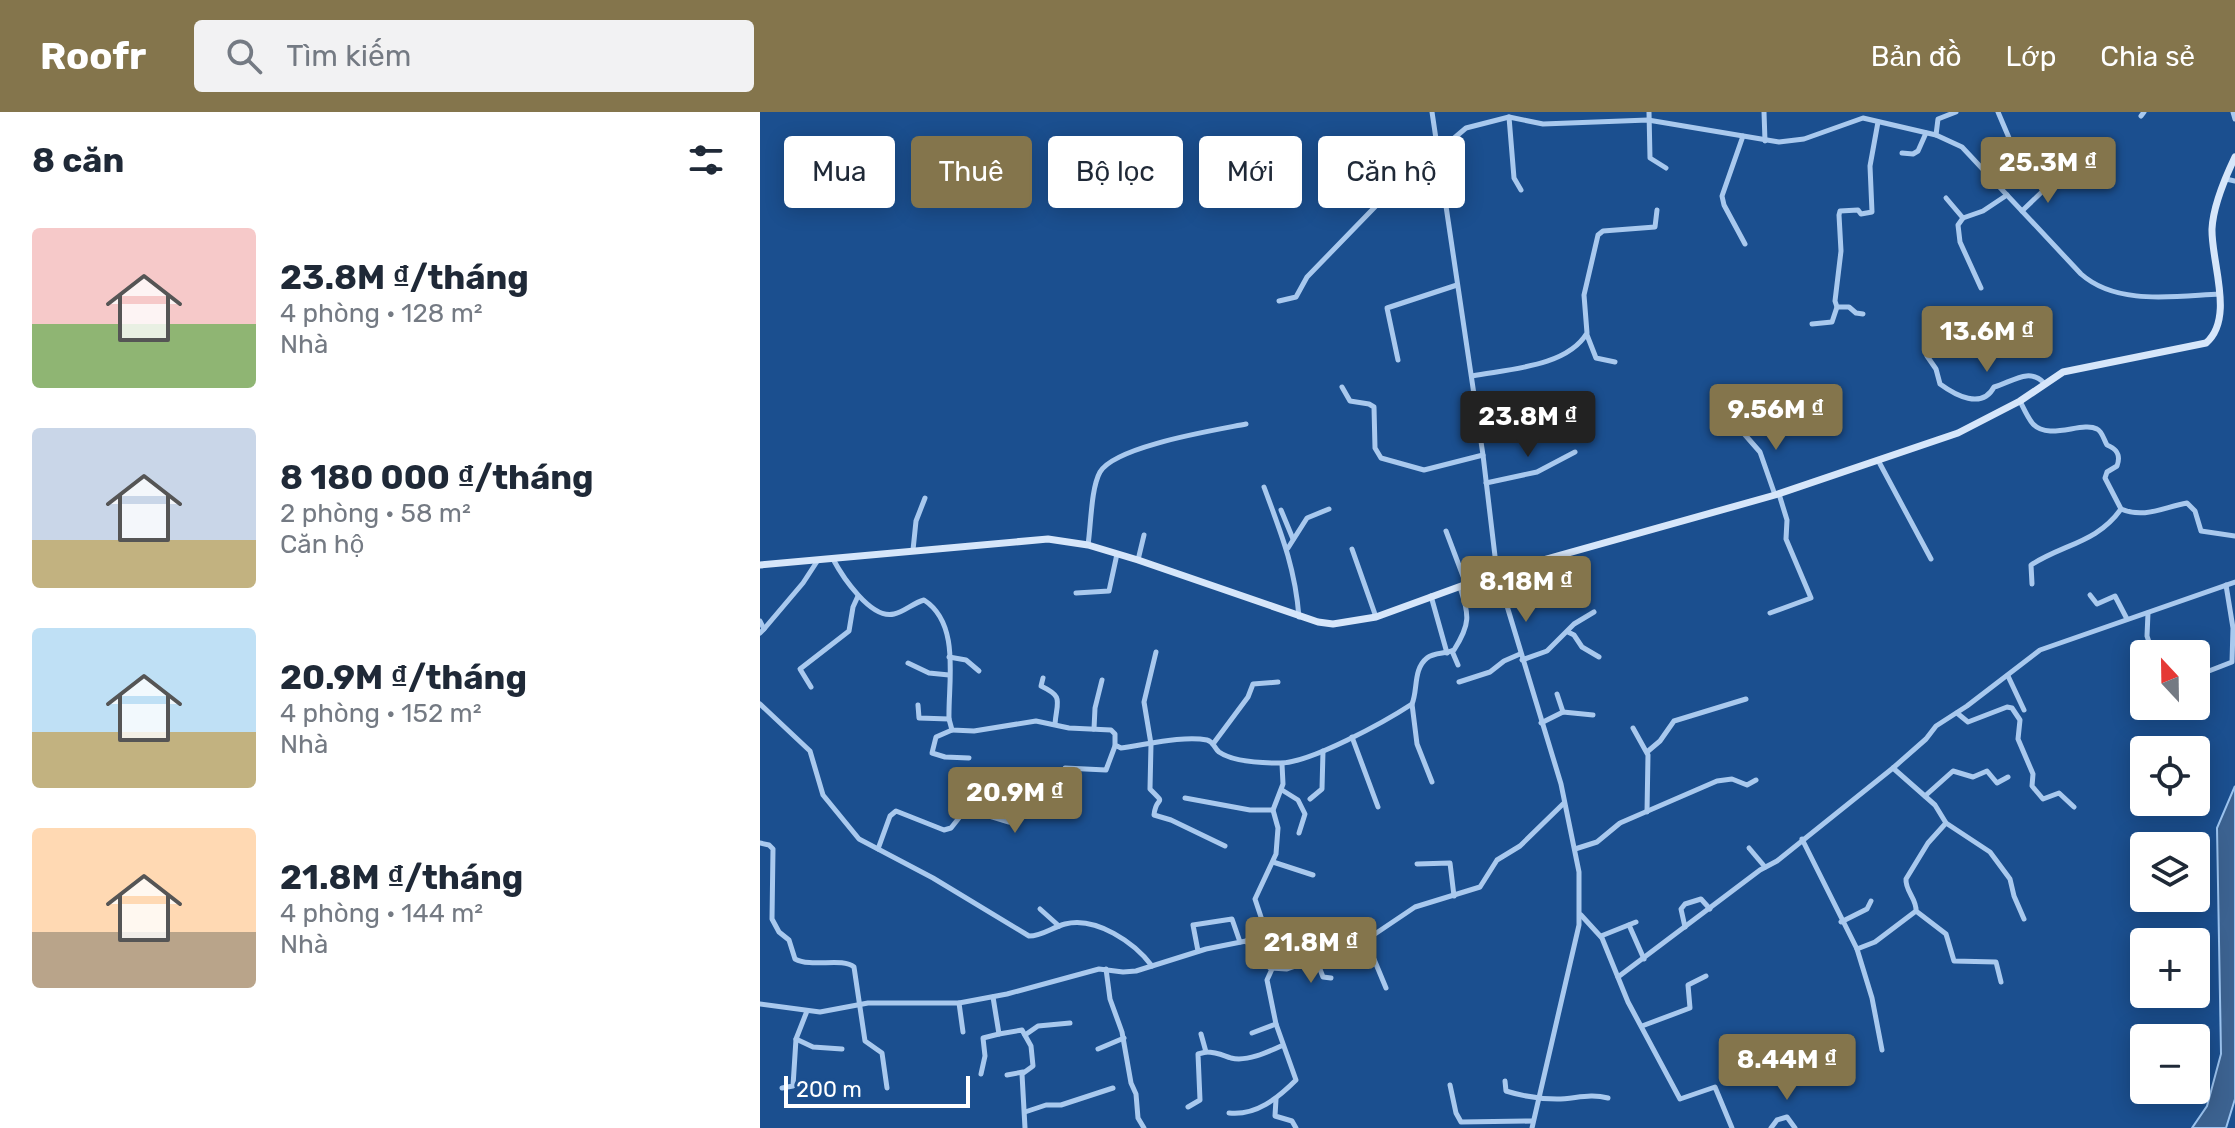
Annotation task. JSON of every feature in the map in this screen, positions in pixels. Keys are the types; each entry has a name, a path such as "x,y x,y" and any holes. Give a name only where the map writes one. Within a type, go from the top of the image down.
{"street":[{"path":"1432,112 1436,136"},
{"path":"1649,112 1650,158 1666,168"},
{"path":"1764,112 1765,141"},
{"path":"1936,135 1938,119 1956,112"},
{"path":"1982,167 2012,145 1998,112"},
{"path":"2233,112 2235,119"},
{"path":"1458,136 1466,128 1509,117 1543,124 1648,120 1765,141 1804,139 1831,131 1855,119 1878,122 1936,135 1962,147 2081,274 2097,285 2115,292 2145,296 2220,294"},
{"path":"1509,117 1514,178 1521,190"},
{"path":"1812,324 1832,322 1837,307 1834,298 1841,251 1840,211 1872,212 1870,166 1878,122"},
{"path":"1902,153 1918,151 1926,133"},
{"path":"1743,136 1722,196 1745,244"},
{"path":"760,565 1037,538 1088,545 1138,560 1299,617 1333,624 1376,617 1497,573 1879,462 1958,433 2020,401 2068,370 2206,343 2218,324 2220,294 2212,229 2231,180 2235,157"},
{"path":"2022,211 2048,186 2063,180"},
{"path":"1981,288 1957,234 1958,225 1963,218 1983,211 2007,195"},
{"path":"1946,198 1963,218"},
{"path":"1279,301 1296,297 1316,267 1374,208"},
{"path":"1447,208 1497,573 1565,803 1579,872 1581,915 1532,1125 1461,1122 1450,1085"},
{"path":"1615,362 1596,358 1587,335 1584,295 1598,235 1603,231 1655,227 1657,210"},
{"path":"1398,360 1387,308 1457,285"},
{"path":"1837,307 1849,307 1863,314"},
{"path":"1472,376 1519,369 1544,361 1575,349 1587,335"},
{"path":"1927,356 1936,369 1940,384 1967,399 1983,398 1994,387 2029,375 2036,375 2044,383"},
{"path":"1342,387 1350,401 1373,405 1375,448 1381,458 1424,470 1483,455"},
{"path":"2020,401 2032,423 2039,428 2066,431 2092,427 2100,432 2107,445 2115,448 2117,466 2107,472 2105,478 2121,509 2137,514 2187,503 2195,511 2199,529 2204,533 2235,536"},
{"path":"1088,545 1097,482 1105,465 1160,441 1246,424"},
{"path":"1739,428 1760,452 1787,520 1786,539 1811,598 1770,613"},
{"path":"1486,483 1537,472 1575,452"},
{"path":"1879,462 1931,559"},
{"path":"1264,487 1288,549 1296,580 1299,617"},
{"path":"913,550 916,521 925,498"},
{"path":"1288,549 1307,518 1329,509"},
{"path":"2032,584 2031,565 2088,539 2110,524 2121,509"},
{"path":"1281,510 1293,539"},
{"path":"1432,782 1417,744 1412,704 1417,674 1430,656 1450,652 1468,624 1462,585 1446,531"},
{"path":"1138,560 1144,535"},
{"path":"1352,549 1376,617"},
{"path":"1076,593 1109,591 1117,554"},
{"path":"833,558 858,596 889,615 927,601 947,631 949,719 952,730"},
{"path":"762,631 803,583 818,559"},
{"path":"1618,977 1893,768 1926,739 1933,728 2049,645 2235,582"},
{"path":"2210,671 2232,662 2233,628 2226,585"},
{"path":"2090,595 2095,604 2115,596 2127,619"},
{"path":"811,687 800,669 849,631 858,596"},
{"path":"1431,596 1450,652 1458,665"},
{"path":"1459,682 1490,672 1504,661 1547,651 1574,624 1594,612"},
{"path":"2148,613 2148,640"},
{"path":"760,621 762,631"},
{"path":"1568,632 1582,647 1599,657"},
{"path":"1156,652 1144,702 1151,744 1150,789 1161,799 1154,815 1225,846"},
{"path":"949,657 969,662 979,671"},
{"path":"908,663 929,673 949,675"},
{"path":"2008,676 2024,710"},
{"path":"1043,678 1041,686 1057,695 1055,724"},
{"path":"1094,729 1096,699 1102,680"},
{"path":"1213,744 1248,697 1253,684 1278,682"},
{"path":"1557,694 1563,712"},
{"path":"1647,752 1660,741 1674,721 1746,699"},
{"path":"760,704 810,751 820,789 859,839 933,878 1024,933 1034,936 1078,922 1097,925 1141,951 1152,966"},
{"path":"1115,745 1121,748 1208,740 1218,752 1233,757 1282,764 1352,737 1412,704"},
{"path":"918,705 919,718 949,719"},
{"path":"1957,713 1968,722 2007,707 2014,709 2021,725 2019,742 2033,774 2032,786 2043,799 2059,793 2074,807"},
{"path":"1541,723 1563,712 1593,715"},
{"path":"878,849 890,816 896,811 944,830 951,828 966,809 1009,822 1032,805 1056,794 1065,768 1106,770 1115,745 1112,731 1029,721 974,731 952,730 936,737 932,753 969,758"},
{"path":"1633,728 1647,752 1647,812"},
{"path":"1352,737 1378,807"},
{"path":"1310,799 1322,789 1323,750"},
{"path":"760,1004 825,1012 861,1004 959,1003 1088,971 1106,969 1123,972 1152,966 1243,941 1264,931 1255,899 1273,862 1278,828 1273,810 1281,789 1282,764"},
{"path":"1893,768 1937,807 1946,823 1990,852 2010,879 2024,919"},
{"path":"1925,796 1953,771 1973,777 1987,771 1997,783 2008,777"},
{"path":"1575,849 1597,842 1620,823 1717,781 1732,779 1747,785 1756,780"},
{"path":"1281,789 1298,800 1305,814 1299,833"},
{"path":"1185,798 1250,810 1273,810"},
{"path":"1198,951 1193,925 1232,919 1243,941 1272,969 1287,969 1366,940 1415,907 1483,885 1497,860 1520,846 1565,803"},
{"path":"1916,911 1906,879 1928,843 1946,823"},
{"path":"1802,839 1857,949 1872,998 1882,1050"},
{"path":"760,843 773,849 771,899 774,925 788,938 795,959 817,964 852,964 861,1004 863,1034 868,1045 882,1053 887,1088"},
{"path":"1749,848 1765,867"},
{"path":"1273,862 1313,875"},
{"path":"1417,864 1450,863 1454,896"},
{"path":"760,898 771,899"},
{"path":"1685,927 1681,909 1685,904 1701,899 1710,909"},
{"path":"1841,922 1867,909 1871,901"},
{"path":"1040,909 1059,926"},
{"path":"1857,949 1875,942 1916,911"},
{"path":"1916,911 1946,934 1954,961 1996,962 2001,982"},
{"path":"1581,915 1601,936 1618,977 1680,1099 1715,1087 1732,1128"},
{"path":"1601,936 1633,924 1644,959"},
{"path":"1366,940 1386,988"},
{"path":"1316,959 1323,977 1331,978"},
{"path":"1106,969 1110,999 1124,1038 1138,1118 1144,1128"},
{"path":"1229,1113 1244,1114 1276,1098 1296,1078 1281,1046 1276,1024 1267,980 1272,969"},
{"path":"1642,1026 1690,1008 1688,985 1706,976"},
{"path":"993,997 999,1034"},
{"path":"959,1003 963,1032"},
{"path":"782,1088 793,1086 796,1039 807,1011"},
{"path":"1025,1035 1038,1026 1070,1023"},
{"path":"1252,1033 1276,1024"},
{"path":"981,1074 985,1056 983,1038 1020,1030 1025,1035 1034,1062 1031,1068 1023,1072 1007,1075"},
{"path":"1201,1034 1206,1052"},
{"path":"1098,1049 1124,1038"},
{"path":"796,1039 813,1047 842,1049"},
{"path":"1188,1107 1200,1100 1198,1054 1221,1053 1235,1058 1260,1055 1281,1046"},
{"path":"1023,1072 1025,1128"},
{"path":"1505,1081 1506,1091 1539,1098 1588,1095 1608,1098"},
{"path":"1025,1112 1042,1106 1061,1105 1113,1088"},
{"path":"1276,1098 1275,1116 1292,1121 1296,1128"},
{"path":"1771,1128 1777,1120 1787,1117 1795,1128"}],"water":[{"path":"2235,786 2235,1099 2226,1128 2192,1128 2210,1104 2221,1054 2217,828"}]}
